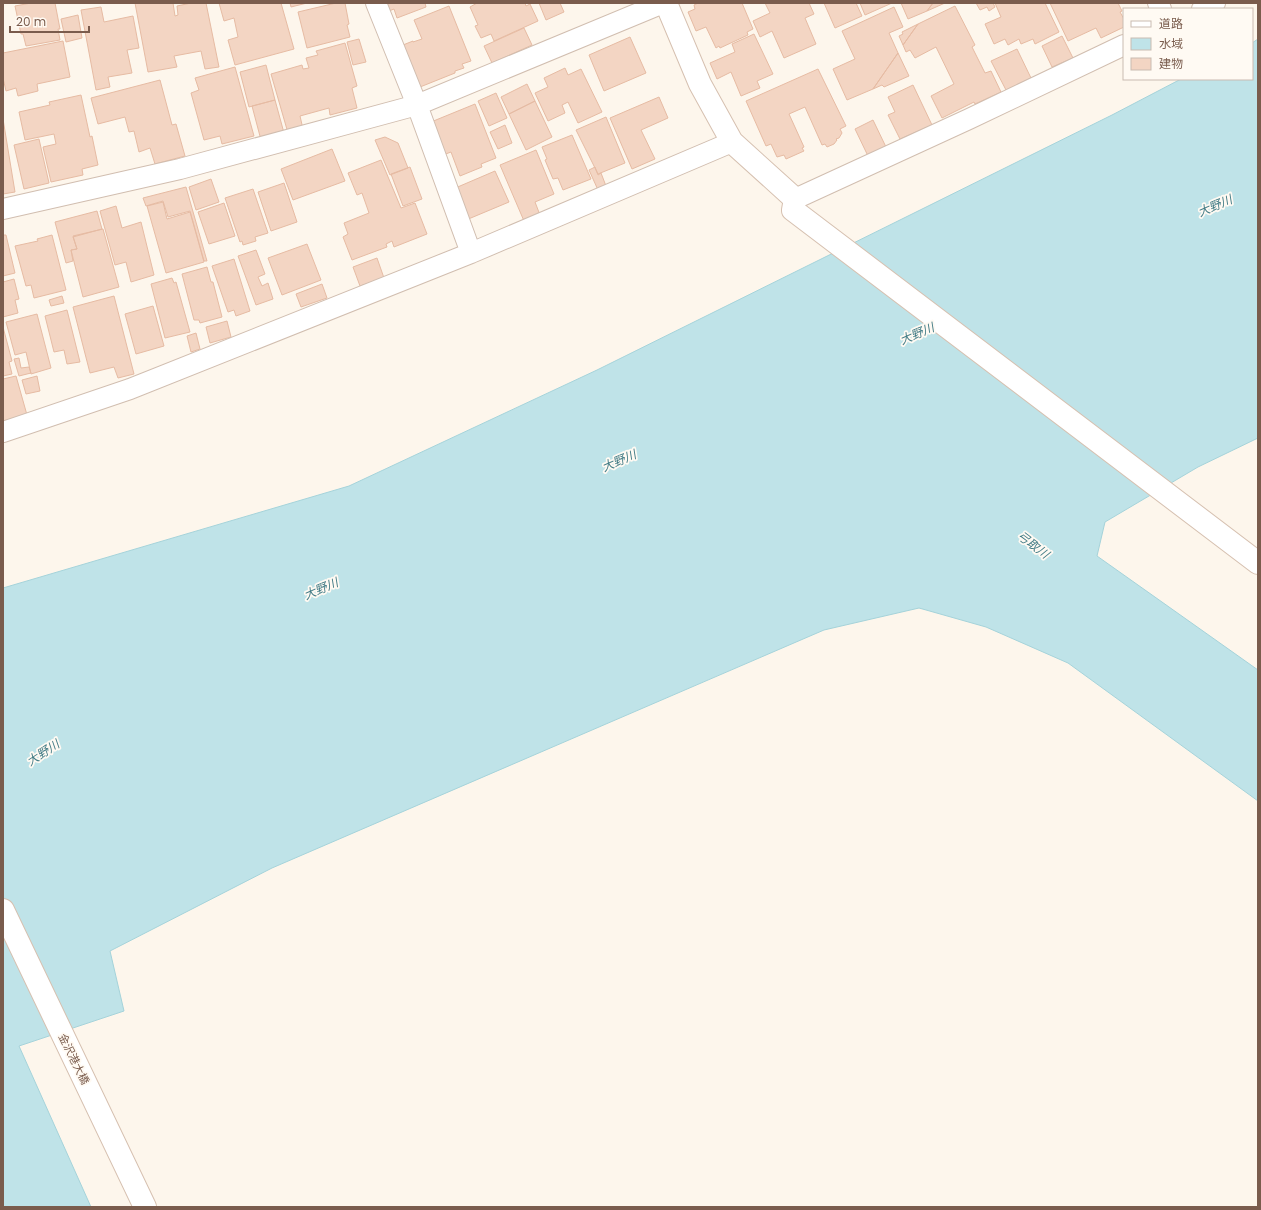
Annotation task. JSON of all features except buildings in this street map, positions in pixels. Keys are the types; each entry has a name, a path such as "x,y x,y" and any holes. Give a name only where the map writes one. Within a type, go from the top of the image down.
{"street":[{"path":"376,3 417,105 471,252"},
{"path":"3,209 180,169 417,105 664,3 700,84 732,142 794,204 1251,558"},
{"path":"1204,8 1215,3"},
{"path":"794,204 1123,45"},
{"path":"3,432 130,389 471,252 732,142"},
{"name":"金沢港大橋","path":"3,910 145,1207"}],"water":[{"path":"1258,39 1258,438 1198,467 1105,522 1097,556 1258,670 1258,801 1068,663 986,627 919,608 824,630 272,868 110,951 124,1011 19,1046 91,1207 3,1207 3,588 349,486 597,370 1112,115 1179,80 1253,80 1253,42"}],"water label":[{"name":"大野川","path":"1215,206"},
{"name":"大野川","path":"917,334"},
{"name":"大野川","path":"619,461"},
{"name":"弓取川","path":"1033,545"},
{"name":"大野川","path":"321,589"},
{"name":"大野川","path":"43,753"}]}
